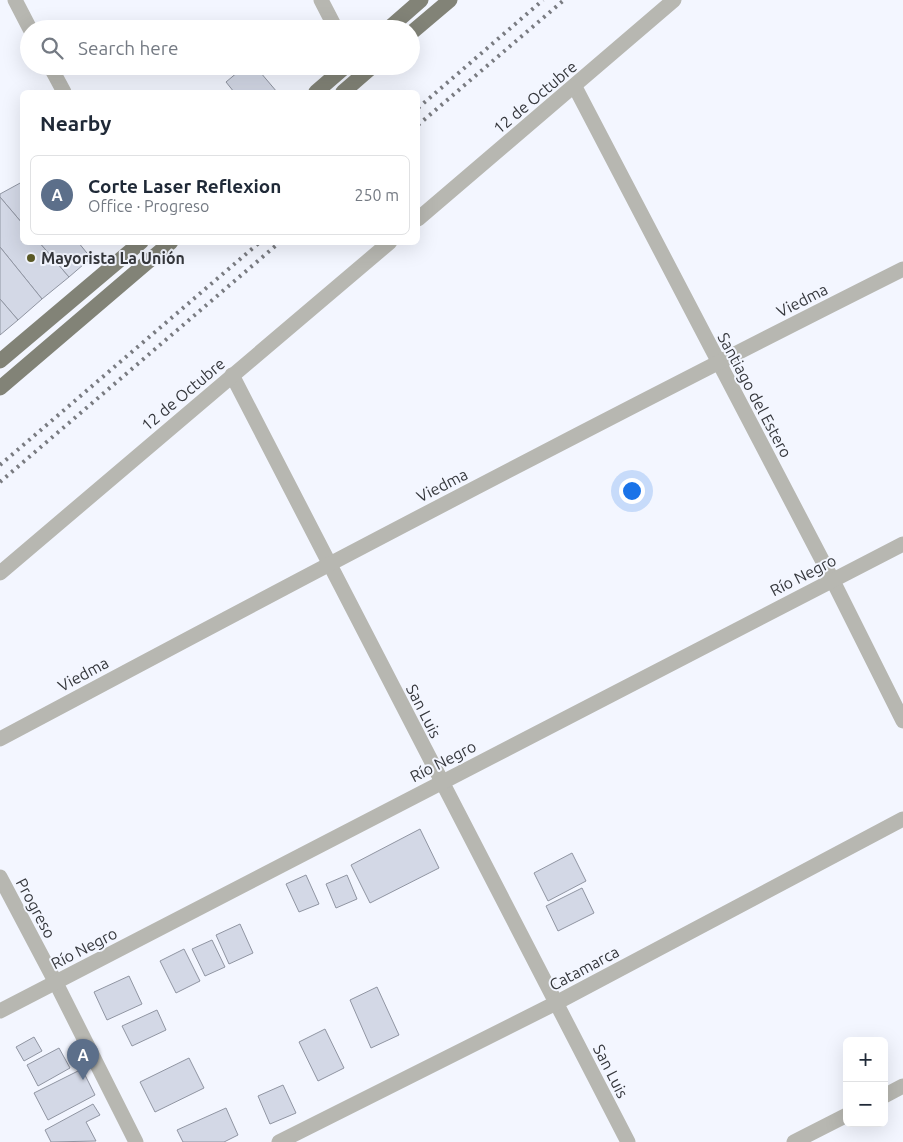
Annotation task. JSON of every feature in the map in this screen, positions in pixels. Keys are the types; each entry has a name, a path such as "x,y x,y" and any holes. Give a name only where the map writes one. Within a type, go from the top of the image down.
{"main road":[{"path":"398,20 421,0"},
{"path":"420,25 450,0"},
{"path":"318,90 336,75"},
{"path":"345,90 359,75"},
{"path":"0,361 139,245"},
{"path":"0,388 168,245"}],"street":[{"path":"15,0 25,20"},
{"path":"321,0 331,20"},
{"name":"12 de Octubre","path":"420,217 575,87 674,0"},
{"path":"55,75 63,90"},
{"name":"Santiago del Estero","path":"575,87 832,579 903,721"},
{"path":"145,245 155,257"},
{"name":"12 de Octubre","path":"0,573 386,245"},
{"name":"Viedma","path":"0,739 330,563 718,362 903,269"},
{"name":"San Luis","path":"232,376 628,1142"},
{"name":"Río Negro","path":"0,1010 56,983 832,579 903,544"},
{"name":"Catamarca","path":"279,1142 556,1003 903,819"},
{"name":"Progreso","path":"0,877 136,1142"},
{"path":"888,1094 903,1086"},
{"path":"794,1142 843,1117"}],"building":[{"path":"234,75 263,75 275,90 232,90 226,82"},
{"path":"20,183 20,221 0,197 0,194"},
{"name":"Mayorista La Unión","path":"0,197 20,221 20,245 42,245 69,277 42,299 0,247"},
{"path":"42,245 80,245 91,258 69,277"},
{"path":"0,247 42,299 18,320 0,299"},
{"path":"0,299 18,320 0,335"},
{"path":"420,829 439,868 370,903 351,865"},
{"path":"572,853 586,881 548,901 534,873"},
{"path":"306,875 319,904 299,912 286,884"},
{"path":"347,875 357,899 336,908 326,884"},
{"path":"582,888 594,913 558,931 546,906"},
{"path":"240,924 253,953 229,964 216,935"},
{"path":"212,940 225,967 205,976 192,949"},
{"path":"184,949 200,981 176,993 160,961"},
{"path":"129,976 142,1004 107,1020 94,992"},
{"path":"377,987 399,1035 371,1048 350,1000"},
{"path":"157,1010 166,1030 132,1046 122,1026"},
{"path":"325,1029 344,1068 318,1081 299,1042"},
{"path":"34,1037 42,1051 24,1061 16,1047"},
{"path":"59,1048 70,1068 38,1086 27,1065"},
{"path":"189,1058 204,1088 155,1112 140,1082"},
{"path":"82,1069 95,1095 48,1120 34,1093"},
{"path":"283,1085 296,1113 270,1124 258,1096"},
{"path":"93,1104 100,1115 86,1122 96,1141 51,1142 45,1130"},
{"path":"226,1108 238,1135 224,1142 183,1142 177,1130"}],"railway":[{"path":"420,106 543,0"},
{"path":"420,123 564,0"},
{"path":"0,465 257,245"},
{"path":"0,482 276,245"}],"place":[{"name":"Mayorista La Unión","path":"31,258"},
{"name":"Corte Laser Reflexion","path":"83,1080"}]}
